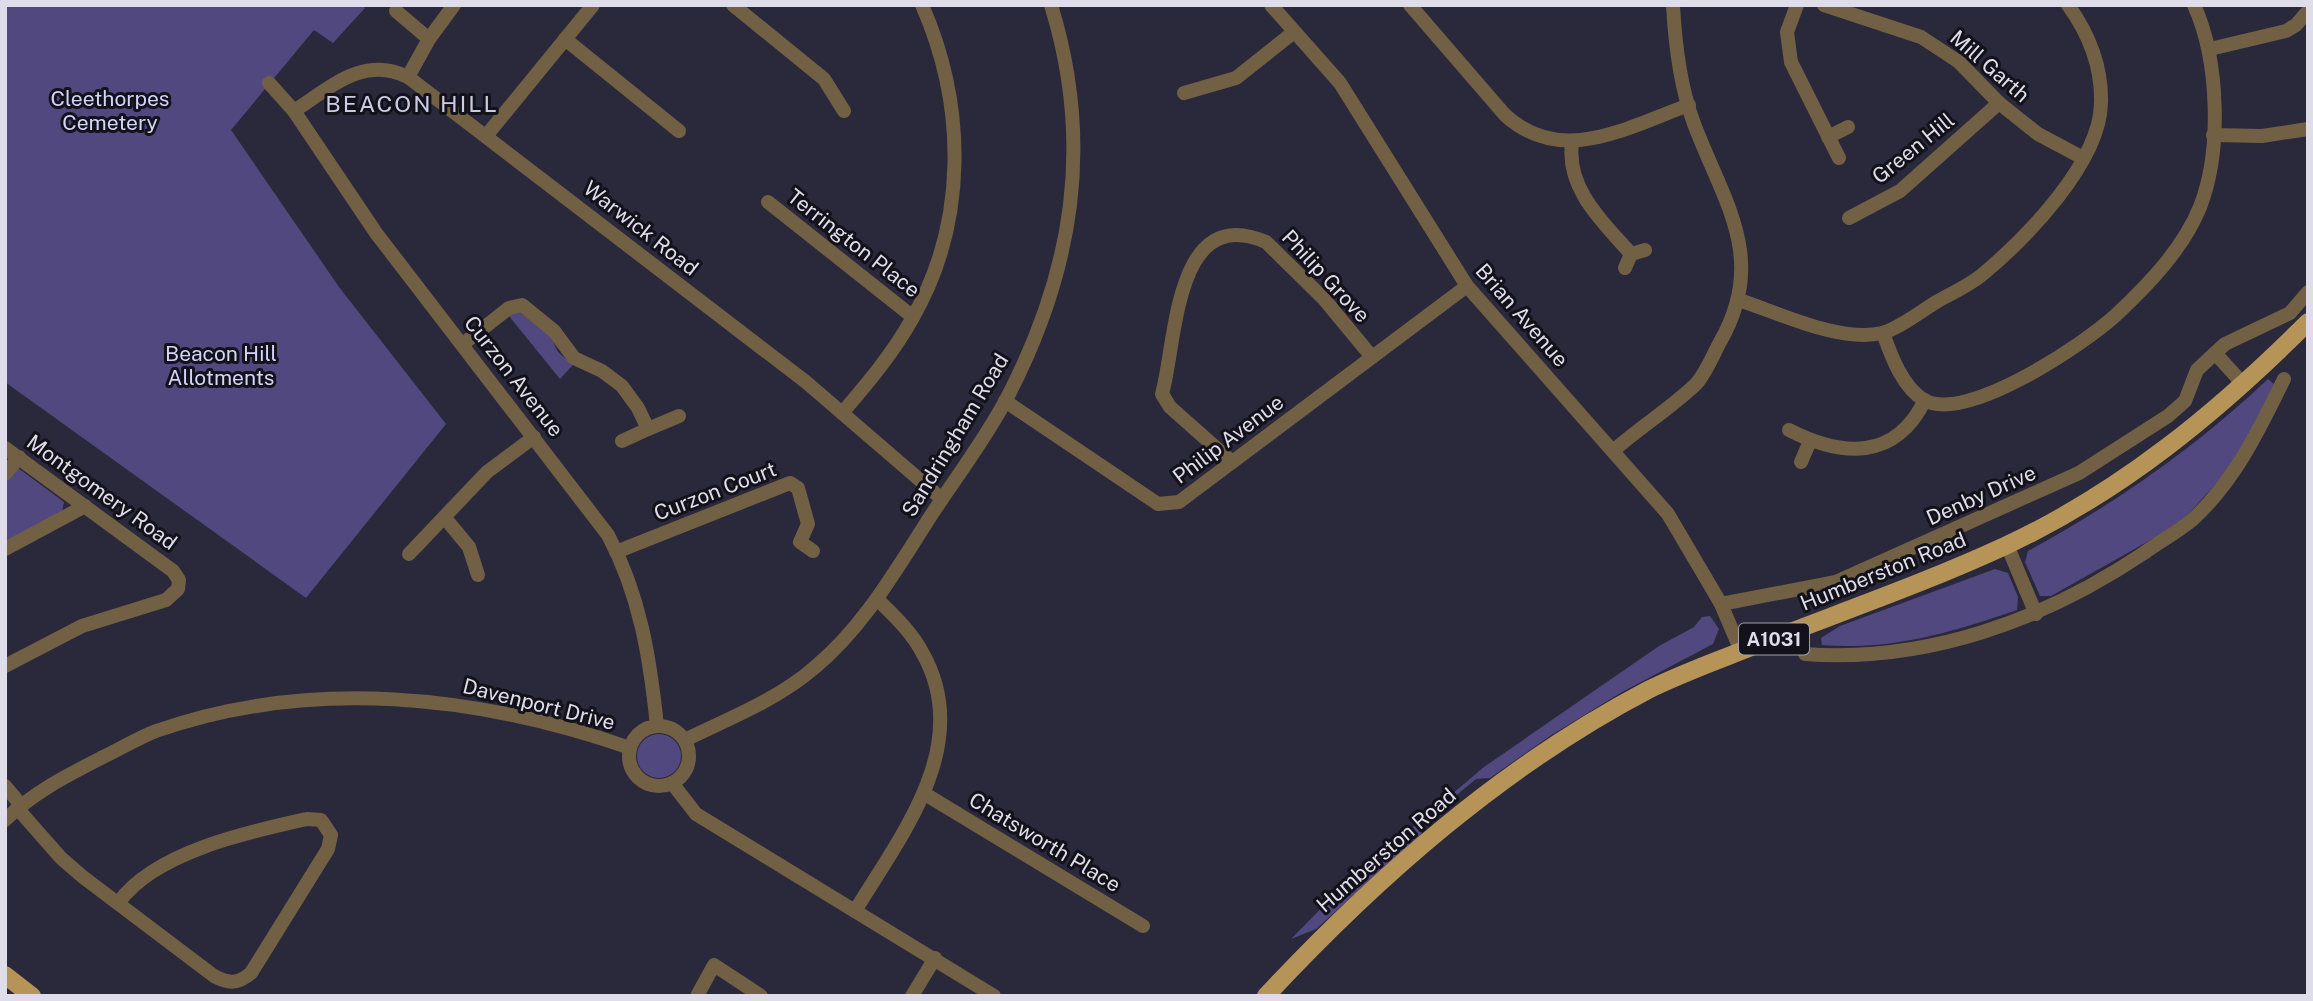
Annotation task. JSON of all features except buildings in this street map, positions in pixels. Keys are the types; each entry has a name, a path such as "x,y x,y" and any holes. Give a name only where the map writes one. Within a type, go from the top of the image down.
{"main road":[{"name":"Humberston Road","path":"1266,996 1356,903 1523,766 1651,688 2007,545 2110,489 2162,452 2244,384 2308,322"},
{"path":"5,975 32,996"}],"street":[{"path":"408,76 429,39 454,5"},
{"path":"486,136 593,5"},
{"path":"733,5 824,79 844,111"},
{"path":"842,413 886,359 913,317 942,248 954,173 955,133 948,76 922,5"},
{"name":"Sandringham Road","path":"685,740 803,677 847,636 877,598 1005,401 1033,346 1053,292 1068,234 1074,176 1073,109 1063,44 1051,5"},
{"name":"Brian Avenue","path":"1271,5 1340,83 1467,286 1668,513 1721,604 1741,651"},
{"path":"1410,5 1519,128 1553,141 1572,143 1689,105"},
{"path":"1613,451 1697,382 1726,331 1739,300 1742,264 1738,227 1689,105 1679,62 1673,5"},
{"path":"1797,5 1787,32 1791,62 1839,158"},
{"name":"Mill Garth","path":"1824,5 1921,37 1959,62 1998,103 2038,134 2083,158"},
{"path":"1739,300 1826,330 1883,333 1982,276 2047,210 2083,158 2102,106 2092,47 2082,24 2068,5"},
{"path":"1883,333 1900,372 1924,400 1946,404 1967,401 2024,380 2115,317 2174,253 2190,228 2206,182 2213,135 2210,48 2193,5"},
{"path":"396,11 429,39"},
{"path":"2210,48 2286,31 2308,11"},
{"path":"1184,93 1236,78 1294,32"},
{"path":"565,39 679,131"},
{"name":"Warwick Road","path":"295,111 369,68 393,69 408,76 842,413 942,499"},
{"name":"Curzon Avenue","path":"269,83 295,111 376,233 594,515 616,552 642,624 651,667 657,726"},
{"name":"Green Hill","path":"1849,218 1900,191 1998,103"},
{"path":"1828,136 1848,127"},
{"path":"2213,135 2262,136 2308,129"},
{"path":"1572,143 1570,157 1579,188 1588,204 1628,261 1646,250"},
{"name":"Terrington Place","path":"768,202 913,317"},
{"name":"Philip Grove","path":"1232,462 1170,407 1162,394 1184,285 1192,264 1206,246 1228,236 1254,237 1266,242 1324,299 1372,357"},
{"name":"Philip Avenue","path":"1005,401 1158,504 1179,502 1467,286"},
{"name":"Denby Drive","path":"1721,604 1836,582 2079,473 2168,416 2185,401 2197,370 2225,344 2290,313 2308,292"},
{"path":"463,344 509,308 522,305 554,331 573,358 603,371 622,386 638,408 648,429"},
{"path":"2215,353 2244,384"},
{"path":"1805,654 1893,654 1966,638 2036,614 2123,567 2192,520 2246,457 2284,379"},
{"path":"1789,430 1811,441 1842,450 1874,447 1894,438 1909,426 1924,400"},
{"path":"622,441 679,415"},
{"path":"409,554 487,472 534,437"},
{"path":"1801,462 1811,441"},
{"name":"Montgomery Road","path":"5,448 173,571 179,580 178,589 166,600 82,626 5,666"},
{"path":"5,474 19,457"},
{"name":"Curzon Court","path":"616,552 790,483 798,488 808,524 800,542 813,551"},
{"path":"5,549 85,506"},
{"path":"445,518 469,547 478,575"},
{"path":"2007,545 2036,614"},
{"path":"855,911 925,794 940,736 933,675 908,631 877,598"},
{"name":"Davenport Drive","path":"5,820 48,787 154,732 236,709 279,702 368,697 454,704 509,713 630,748"},
{"path":"657,726 673,729 685,740 689,760 686,769 672,783 653,785 644,782 632,767 630,748 640,733 657,726"},
{"path":"672,783 696,814 994,996"},
{"path":"5,786 61,858 214,976 229,983 240,981 251,973 324,857 331,835 321,820 307,819 218,843 139,879 119,902"},
{"name":"Chatsworth Place","path":"925,794 1143,926"},
{"path":"912,996 935,958"},
{"path":"696,996 714,965 761,996"}],"green space":[{"path":"5,5 362,5 365,8 333,43 314,30 231,130 339,287 446,424 306,598 5,382"},
{"path":"516,310 549,333 558,352 573,365 560,379 509,316"},
{"path":"2268,379 2274,384 2239,459 2179,524 2051,596 2040,596 2025,562 2028,551 2092,514 2154,473 2212,428"},
{"path":"18,468 64,502 62,512 5,542 5,480"},
{"path":"1995,569 2008,573 2018,597 2017,610 1921,638 1872,645 1822,645 1821,638 1840,626"},
{"path":"1710,616 1719,629 1713,644 1622,692 1550,736 1490,778 1476,779 1424,822 1421,835 1316,929 1291,939 1342,887 1484,767 1659,646 1694,627 1702,617"},
{"path":"659,734 674,741 681,756 674,771 659,778 644,771 637,756 644,741"}],"district":[{"name":"BEACON HILL","path":"412,103"}],"park label":[{"name":"Cleethorpes Cemetery","path":"110,110"},
{"name":"Beacon Hill Allotments","path":"221,365"}]}
